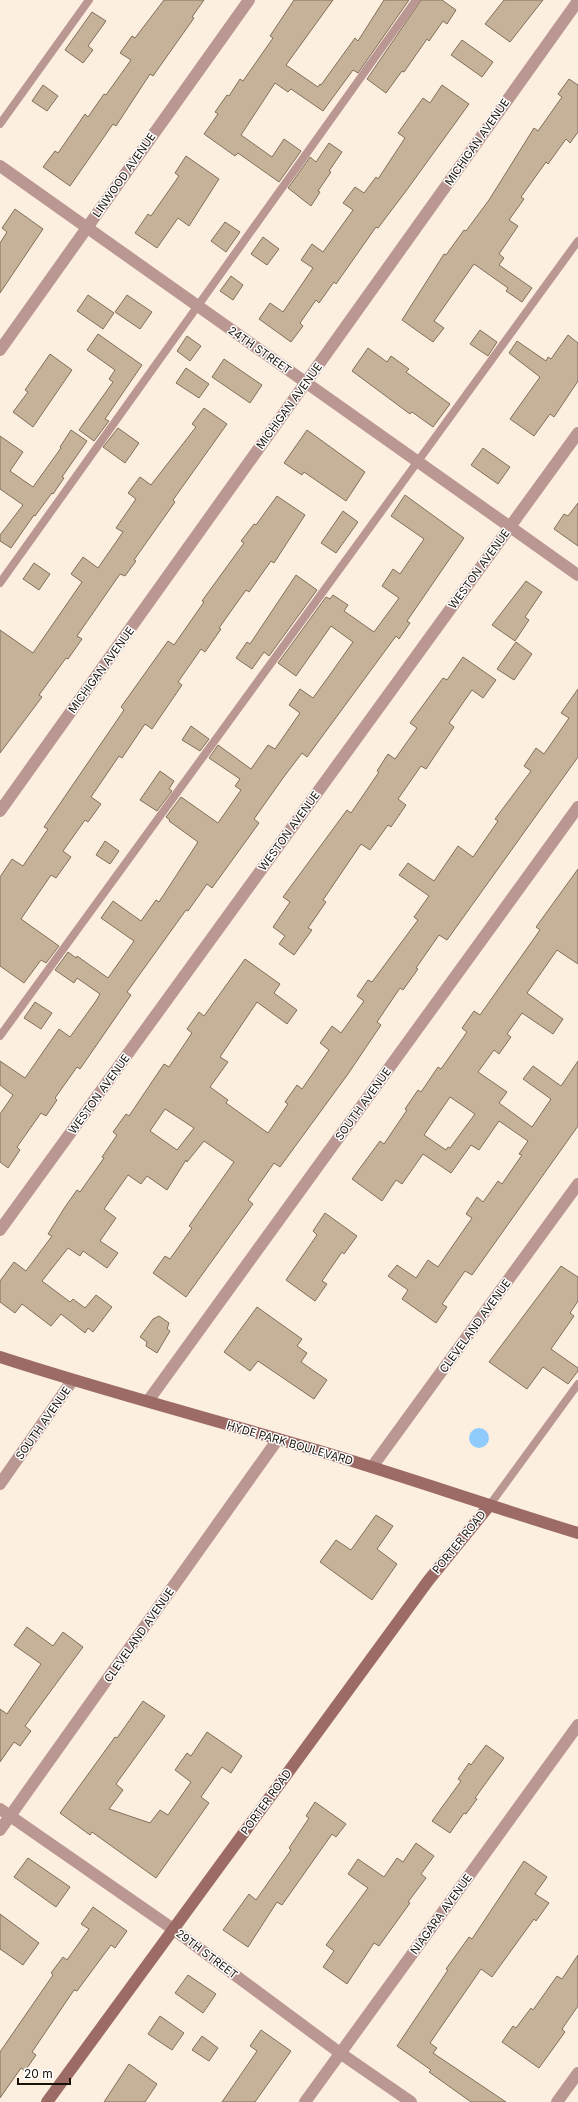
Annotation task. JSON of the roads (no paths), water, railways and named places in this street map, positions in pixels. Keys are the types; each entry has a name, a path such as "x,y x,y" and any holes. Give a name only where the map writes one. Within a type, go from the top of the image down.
{"main road":[{"name":"HYDE PARK BOULEVARD","path":"0,1357 72,1381 148,1401 372,1467 489,1506 578,1533"},
{"name":"PORTER ROAD","path":"47,2102 428,1581 489,1506"}],"street":[{"name":"LINWOOD AVENUE","path":"0,350 86,227 249,0"},
{"name":"MICHIGAN AVENUE","path":"0,811 578,1"},
{"name":"24TH STREET","path":"0,166 578,575"},
{"name":"WESTON AVENUE","path":"0,1230 578,433"},
{"name":"SOUTH AVENUE","path":"148,1401 578,807"},
{"name":"CLEVELAND AVENUE","path":"372,1467 578,1184"},
{"name":"SOUTH AVENUE","path":"0,1484 72,1381"},
{"name":"CLEVELAND AVENUE","path":"0,1830 278,1439"},
{"name":"NIAGARA AVENUE","path":"304,2102 578,1725"},
{"name":"29TH STREET","path":"0,1809 173,1929 340,2053 411,2102"},
{"path":"557,2102 578,2073"}],"lane":[{"path":"0,124 89,0"},
{"path":"0,583 416,0"},
{"path":"0,1036 578,241"},
{"path":"489,1506 578,1384"}],"water":[{"path":"479,1428 486,1431 489,1438 486,1445 479,1448 472,1445 469,1438 472,1431"}]}
